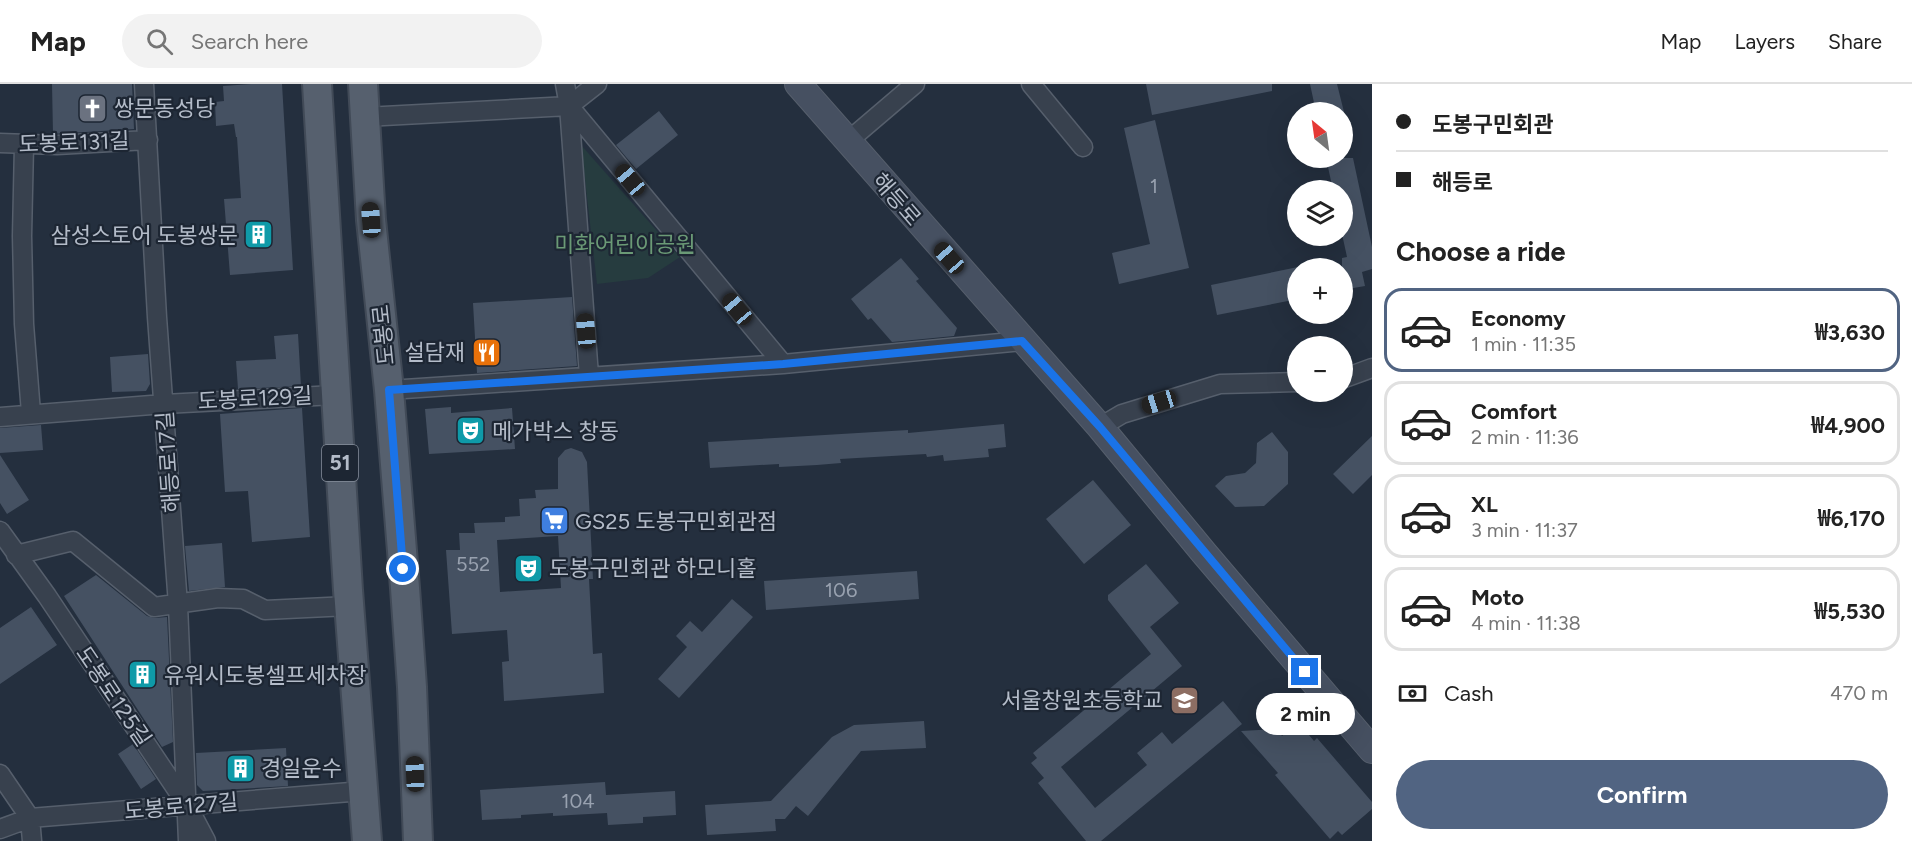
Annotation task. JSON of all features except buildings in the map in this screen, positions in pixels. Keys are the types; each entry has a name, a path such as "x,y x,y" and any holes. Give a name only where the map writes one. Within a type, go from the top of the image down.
{"main road":[{"name":"51","path":"317,84 335,395 367,841"},
{"name":"도봉로","path":"363,84 371,220 389,390 412,687 418,841"},
{"name":"해등로","path":"798,84 1100,427 1204,554 1372,750"}],"street":[{"name":"해등로17길","path":"144,84 178,605 188,841"},
{"path":"565,84 589,376"},
{"path":"365,117 568,106 597,84"},
{"path":"847,142 915,84"},
{"path":"1031,84 1083,147"},
{"path":"568,106 783,364"},
{"name":"도봉로131길","path":"0,143 24,145 148,140"},
{"path":"24,145 22,236 24,324 31,413"},
{"path":"389,390 783,364 1022,341"},
{"path":"1353,376 1372,368"},
{"path":"1100,427 1122,414 1220,384 1287,382"},
{"name":"도봉로129길","path":"0,417 164,404 335,395"},
{"name":"도봉로125길","path":"2,537 46,596 187,805 206,841"},
{"path":"16,555 73,541 154,607 218,598 243,599 265,610 349,606"},
{"path":"0,774 30,818 32,841"},
{"name":"도봉로127길","path":"0,829 30,818 363,791"}],"green space":[{"name":"미화어린이공원","path":"581,145 680,257 648,278 597,284"}],"place":[{"name":"쌍문동성당","path":"93,108"},
{"name":"삼성스토어 도봉쌍문","path":"259,235"},
{"name":"설담재","path":"486,352"},
{"name":"메가박스 창동","path":"471,431"},
{"name":"GS25 도봉구민회관점","path":"554,521"},
{"name":"도봉구민회관 하모니홀","path":"528,568"},
{"name":"유워시도봉셀프세차장","path":"143,675"},
{"name":"서울창원초등학교","path":"1184,700"},
{"name":"경일운수","path":"240,768"}],"route":[{"path":"403,569 389,390 783,364 1022,341 1100,427 1305,672"}]}
